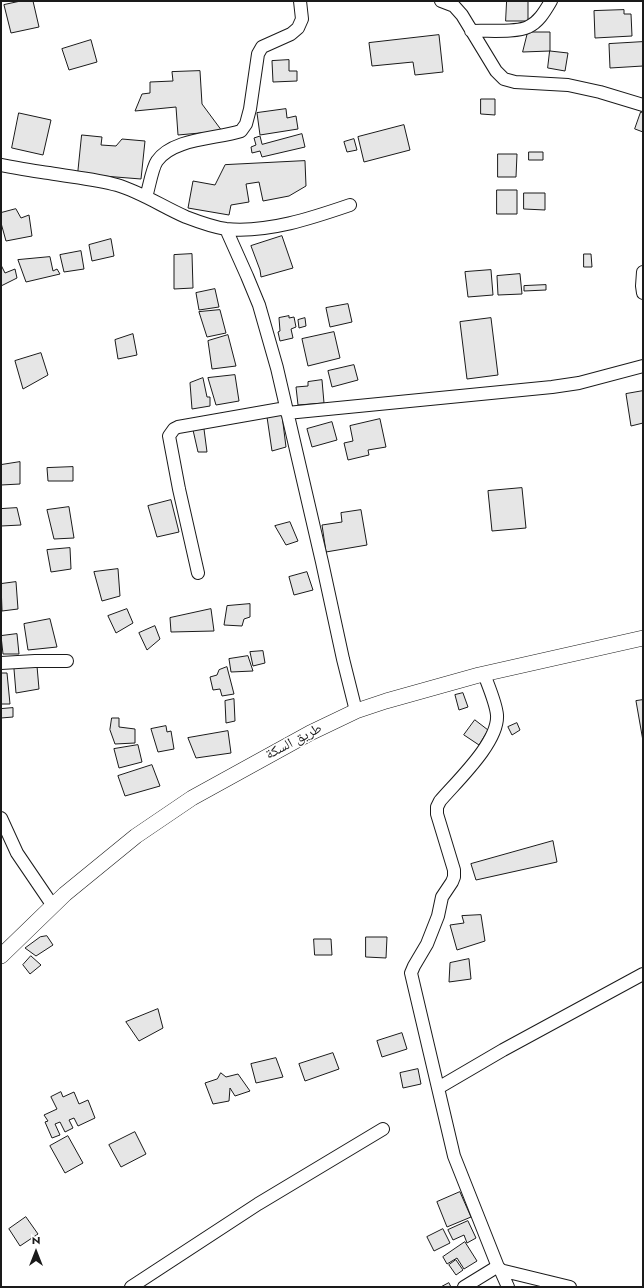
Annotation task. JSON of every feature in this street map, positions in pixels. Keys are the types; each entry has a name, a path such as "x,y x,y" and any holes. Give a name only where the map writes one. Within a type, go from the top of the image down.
{"main road":[{"name":"طريق السكة","path":"1,956 65,894 136,836 192,798 310,733 356,711 386,701 484,674 643,638"}],"street":[{"path":"146,197 156,162 164,153 182,145 241,131 246,124 250,108 258,54 262,47 291,34 298,28 302,20 300,1"},
{"path":"441,1 454,6 462,15 496,71 504,79 515,82 568,85 600,92 643,105"},
{"path":"471,31 515,30 528,27 539,19 551,1"},
{"path":"1,165 91,179 119,186 204,224 226,228 244,229 281,225 321,215 350,205"},
{"path":"226,228 259,305 277,368 356,711"},
{"path":"643,272 643,293"},
{"path":"198,573 169,436 174,429 178,427 286,410 552,387 579,383 643,366"},
{"path":"1,663 67,661"},
{"path":"484,674 497,714 496,729 476,761 440,800 437,807 437,814 454,870 454,877 442,897 438,916 411,973 454,1156 499,1269 508,1287"},
{"path":"1,818 17,853 53,906"},
{"path":"438,1088 503,1050 643,974"},
{"path":"131,1287 258,1204 383,1129"},
{"path":"464,1287 495,1268 570,1287"}],"building":[{"path":"21,1 33,1 39,27 11,33 4,5"},
{"path":"507,1 528,1 528,21 506,21"},
{"path":"624,10 624,14 631,14 632,36 595,38 594,11"},
{"path":"528,32 550,32 550,51 523,52"},
{"path":"439,35 443,72 415,75 413,62 372,66 369,43"},
{"path":"91,40 97,62 69,70 62,49"},
{"path":"643,42 643,66 610,68 609,44"},
{"path":"550,51 568,53 565,71 548,68"},
{"path":"289,60 289,71 297,71 297,81 273,82 272,61"},
{"path":"200,71 202,104 222,131 178,135 176,107 135,111 142,94 150,93 150,82 173,81 172,72"},
{"path":"481,99 495,99 495,115 481,114"},
{"path":"286,109 287,118 296,116 298,129 260,135 257,113"},
{"path":"641,112 643,113 643,132 635,129"},
{"path":"19,113 51,120 43,155 12,148"},
{"path":"404,125 410,150 364,162 358,137"},
{"path":"302,134 305,147 262,157 260,151 252,153 251,147 256,145 254,138 260,136 262,144"},
{"path":"82,135 102,137 101,145 116,146 122,139 145,141 141,179 78,174"},
{"path":"354,139 357,150 347,152 344,142"},
{"path":"529,152 543,152 543,160 529,160"},
{"path":"498,154 517,154 516,177 498,177"},
{"path":"305,161 306,186 289,196 263,201 259,182 246,184 249,202 231,205 229,215 188,208 193,181 215,185 225,165"},
{"path":"497,190 517,190 517,214 497,214"},
{"path":"524,193 545,193 545,210 524,209"},
{"path":"16,209 21,218 29,215 32,236 6,241 1,223 1,213"},
{"path":"282,236 293,268 261,277 251,246"},
{"path":"111,239 114,256 92,261 89,245"},
{"path":"81,251 84,269 64,272 60,255"},
{"path":"192,254 193,288 174,289 174,255"},
{"path":"584,254 591,254 592,267 584,267"},
{"path":"50,257 53,271 57,269 60,274 26,282 18,260"},
{"path":"1,265 5,273 15,269 17,278 1,286"},
{"path":"491,270 493,295 468,297 465,272"},
{"path":"520,274 522,294 498,295 497,276"},
{"path":"546,285 546,290 524,291 524,286"},
{"path":"215,289 219,307 199,310 196,293"},
{"path":"348,304 352,322 330,327 326,308"},
{"path":"220,310 226,333 207,337 199,312"},
{"path":"289,316 289,318 294,317 296,327 291,329 293,338 280,341 278,332 280,331 279,318"},
{"path":"305,318 306,326 299,328 298,320"},
{"path":"491,318 498,375 467,379 460,322"},
{"path":"334,332 340,358 308,366 302,339"},
{"path":"133,334 137,355 118,359 115,340"},
{"path":"228,335 236,366 212,369 208,341"},
{"path":"41,353 48,375 23,389 15,361"},
{"path":"354,365 358,380 332,387 328,371"},
{"path":"235,375 239,401 216,405 208,378"},
{"path":"203,378 207,397 210,397 210,406 192,409 190,383"},
{"path":"322,380 324,403 298,405 296,387 308,386 308,382"},
{"path":"643,391 643,423 631,426 626,394"},
{"path":"282,415 286,447 272,451 267,417"},
{"path":"380,419 386,447 368,450 369,455 348,460 344,443 353,441 350,426"},
{"path":"332,422 337,440 312,447 307,429"},
{"path":"204,429 207,452 198,452 193,430"},
{"path":"20,462 20,484 1,485 1,465"},
{"path":"73,467 73,481 48,481 47,468"},
{"path":"522,488 526,528 492,531 488,491"},
{"path":"171,500 179,532 157,537 148,506"},
{"path":"69,507 74,538 54,539 47,510"},
{"path":"17,508 21,525 1,526 1,509"},
{"path":"361,510 367,545 326,552 322,525 342,522 341,513"},
{"path":"290,522 298,541 286,545 275,526"},
{"path":"70,548 71,569 51,572 47,550"},
{"path":"118,569 120,596 102,601 94,572"},
{"path":"307,572 313,590 294,595 289,577"},
{"path":"16,582 18,609 2,611 1,584"},
{"path":"250,604 250,617 244,619 242,626 224,625 227,606"},
{"path":"127,609 133,623 116,633 108,616"},
{"path":"211,609 214,631 171,632 170,618"},
{"path":"50,619 57,647 28,650 24,624"},
{"path":"155,626 160,639 147,650 139,633"},
{"path":"17,634 19,654 3,654 1,636"},
{"path":"263,651 265,663 253,666 250,652"},
{"path":"248,656 253,671 231,672 229,659"},
{"path":"37,666 39,689 16,693 14,669"},
{"path":"227,667 234,694 222,696 220,689 213,690 210,677 217,675 219,670"},
{"path":"1,673 7,673 10,704 1,704"},
{"path":"463,693 468,707 459,710 455,695"},
{"path":"234,699 235,721 226,723 225,701"},
{"path":"643,700 643,741 636,701"},
{"path":"13,708 13,717 1,718 1,709"},
{"path":"112,718 119,718 119,727 135,729 135,743 115,744 110,730"},
{"path":"475,720 488,730 479,745 464,735"},
{"path":"517,723 520,730 512,735 508,727"},
{"path":"166,726 167,732 171,731 174,749 158,752 151,729"},
{"path":"228,731 231,753 196,758 188,738"},
{"path":"138,745 142,762 119,768 114,749"},
{"path":"152,765 160,786 125,796 118,776"},
{"path":"553,841 557,862 476,880 471,864"},
{"path":"481,915 485,941 457,950 450,925 464,923 462,916"},
{"path":"47,936 53,945 36,956 25,948 40,937"},
{"path":"366,937 387,937 386,958 366,957"},
{"path":"314,939 331,939 332,955 315,955"},
{"path":"31,956 41,965 30,974 23,965"},
{"path":"469,959 471,979 449,982 450,963"},
{"path":"158,1009 163,1028 139,1041 126,1022"},
{"path":"402,1033 407,1049 382,1057 377,1041"},
{"path":"333,1053 339,1069 305,1081 299,1064"},
{"path":"276,1058 283,1077 256,1083 251,1064"},
{"path":"418,1069 421,1084 403,1088 400,1073"},
{"path":"221,1073 226,1077 238,1074 250,1091 235,1096 230,1088 229,1101 213,1104 205,1083 217,1079"},
{"path":"61,1092 63,1097 74,1092 79,1104 88,1100 95,1118 78,1126 74,1118 69,1120 73,1128 65,1132 60,1122 55,1124 60,1135 52,1138 45,1122 48,1121 44,1115 57,1109 51,1097"},
{"path":"135,1132 146,1154 121,1167 109,1145"},
{"path":"68,1136 83,1163 65,1173 50,1146"},
{"path":"460,1192 471,1217 447,1227 437,1202"},
{"path":"26,1217 38,1234 20,1246 9,1229"},
{"path":"468,1221 476,1238 467,1243 464,1235 453,1240 448,1230"},
{"path":"443,1229 450,1243 434,1251 427,1237"},
{"path":"465,1242 477,1261 464,1269 457,1258 447,1264 443,1257"},
{"path":"456,1260 463,1270 456,1275 449,1265"},
{"path":"449,1283 451,1287 441,1287"}]}
